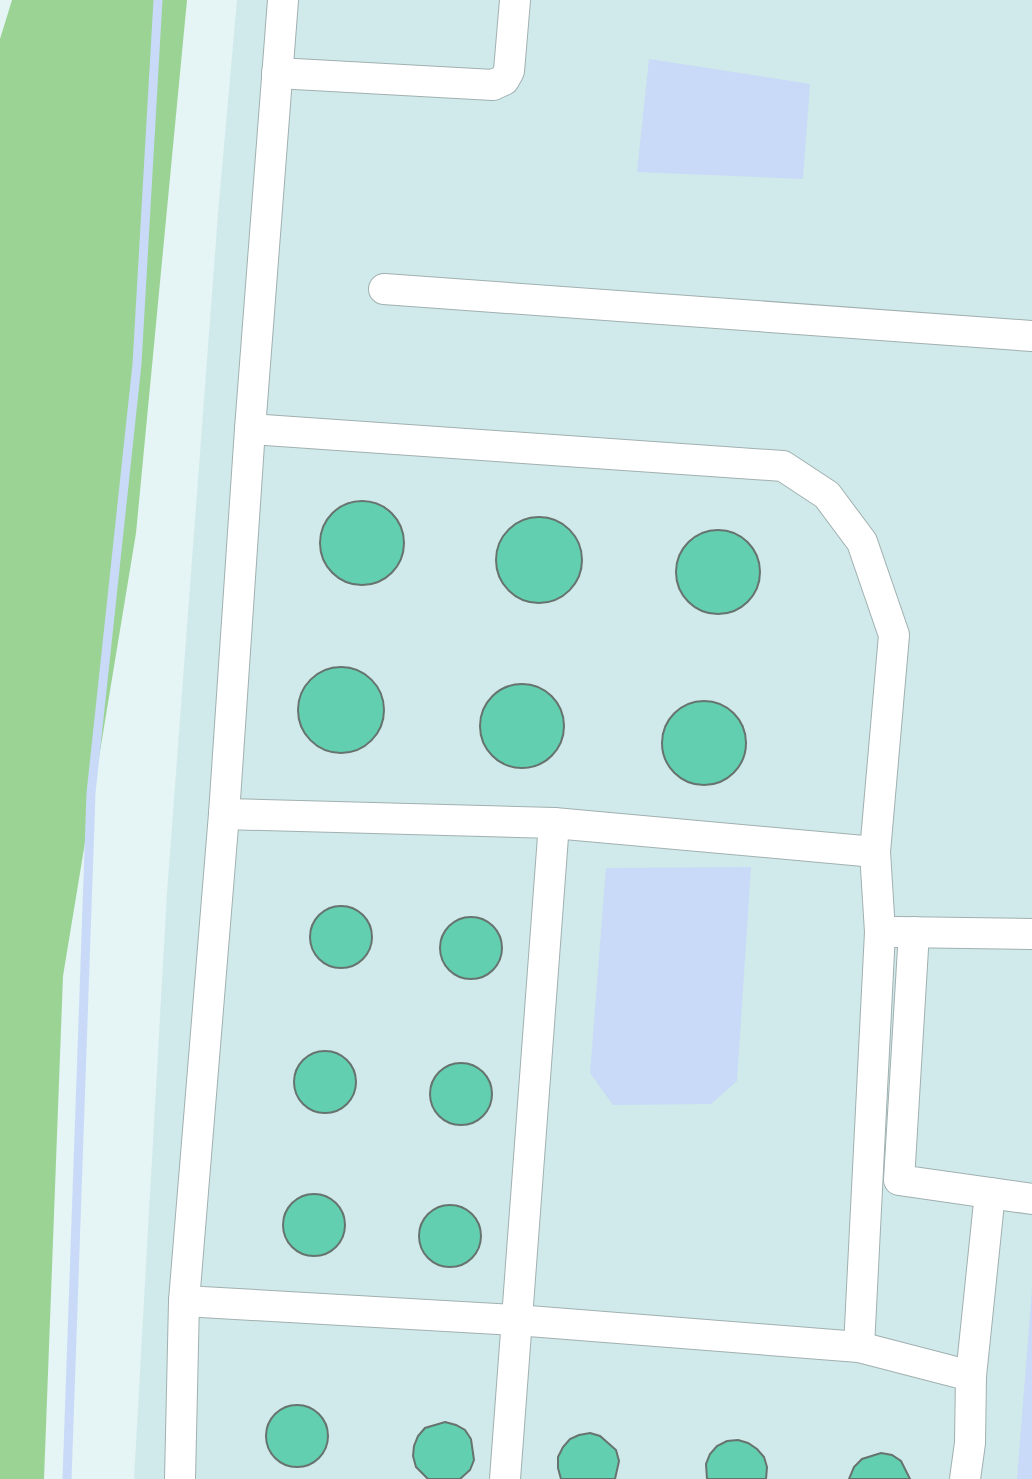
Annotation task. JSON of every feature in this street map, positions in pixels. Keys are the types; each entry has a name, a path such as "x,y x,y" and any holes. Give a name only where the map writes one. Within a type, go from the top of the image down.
{"lane":[{"path":"180,1479 184,1301 224,814 283,0"},
{"path":"277,73 493,85 504,80 509,71 515,0"},
{"path":"384,289 1032,336"},
{"path":"250,429 783,466 827,495 862,542 894,635 875,852 880,932 859,1347"},
{"path":"224,814 554,822 875,852"},
{"path":"505,1479 554,822"},
{"path":"880,932 1032,934"},
{"path":"914,932 899,1180 1032,1199"},
{"path":"965,1479 970,1443 971,1376 989,1193"},
{"path":"184,1301 516,1320 859,1347 971,1376"}],"shaded area":[{"path":"237,0 1032,0 1032,1479 134,1479 167,893 218,214"}],"green space":[{"path":"12,0 187,0 136,533 63,976 44,1479 0,1479 0,39"}],"water":[{"path":"649,59 810,84 803,179 637,172"},
{"path":"751,867 737,1081 711,1104 613,1105 590,1073 606,868"},
{"path":"1032,1289 1032,1479 1017,1479"}],"building":[{"path":"354,501 370,501 386,508 397,519 404,535 401,559 392,573 370,585 354,585 338,578 327,567 320,551 320,535 327,519 338,508"},
{"path":"539,517 555,521 569,530 578,544 582,560 578,576 569,590 555,599 539,603 523,599 509,590 500,576 496,560 500,544 509,530 523,521"},
{"path":"710,530 726,530 742,537 753,548 760,564 757,588 748,602 726,614 710,614 694,607 683,596 676,580 676,564 683,548 694,537"},
{"path":"341,667 357,671 371,680 380,694 384,710 380,726 371,740 357,749 341,753 325,749 311,740 302,726 298,710 302,694 311,680 325,671"},
{"path":"514,684 530,684 546,691 557,702 564,718 561,742 552,756 530,768 514,768 498,761 487,750 480,734 480,718 487,702 498,691"},
{"path":"696,701 712,701 728,708 739,719 746,735 743,759 734,773 712,785 696,785 680,778 669,767 662,751 662,735 669,719 680,708"},
{"path":"341,906 363,915 372,937 363,959 341,968 319,959 310,937 319,915"},
{"path":"471,917 493,926 502,948 493,970 471,979 449,970 440,948 449,926"},
{"path":"325,1051 347,1060 356,1082 347,1104 325,1113 303,1104 294,1082 303,1060"},
{"path":"461,1063 483,1072 492,1094 483,1116 461,1125 439,1116 430,1094 439,1072"},
{"path":"314,1194 336,1203 345,1225 336,1247 314,1256 292,1247 283,1225 292,1203"},
{"path":"450,1205 472,1214 481,1236 472,1258 450,1267 428,1258 419,1236 428,1214"},
{"path":"297,1405 319,1414 328,1436 319,1458 297,1467 275,1458 266,1436 275,1414"},
{"path":"445,1422 465,1430 471,1439 474,1460 470,1470 460,1479 428,1479 416,1467 414,1446 425,1428"},
{"path":"590,1433 600,1436 616,1450 619,1461 615,1479 561,1479 558,1457 563,1447 570,1439"},
{"path":"727,1441 748,1443 764,1457 766,1479 707,1479 706,1464 710,1454 717,1446"},
{"path":"881,1453 892,1455 901,1461 910,1479 849,1479 854,1467 862,1459"}],"waterway":[{"path":"67,1479 91,793 137,364 158,0"}]}
